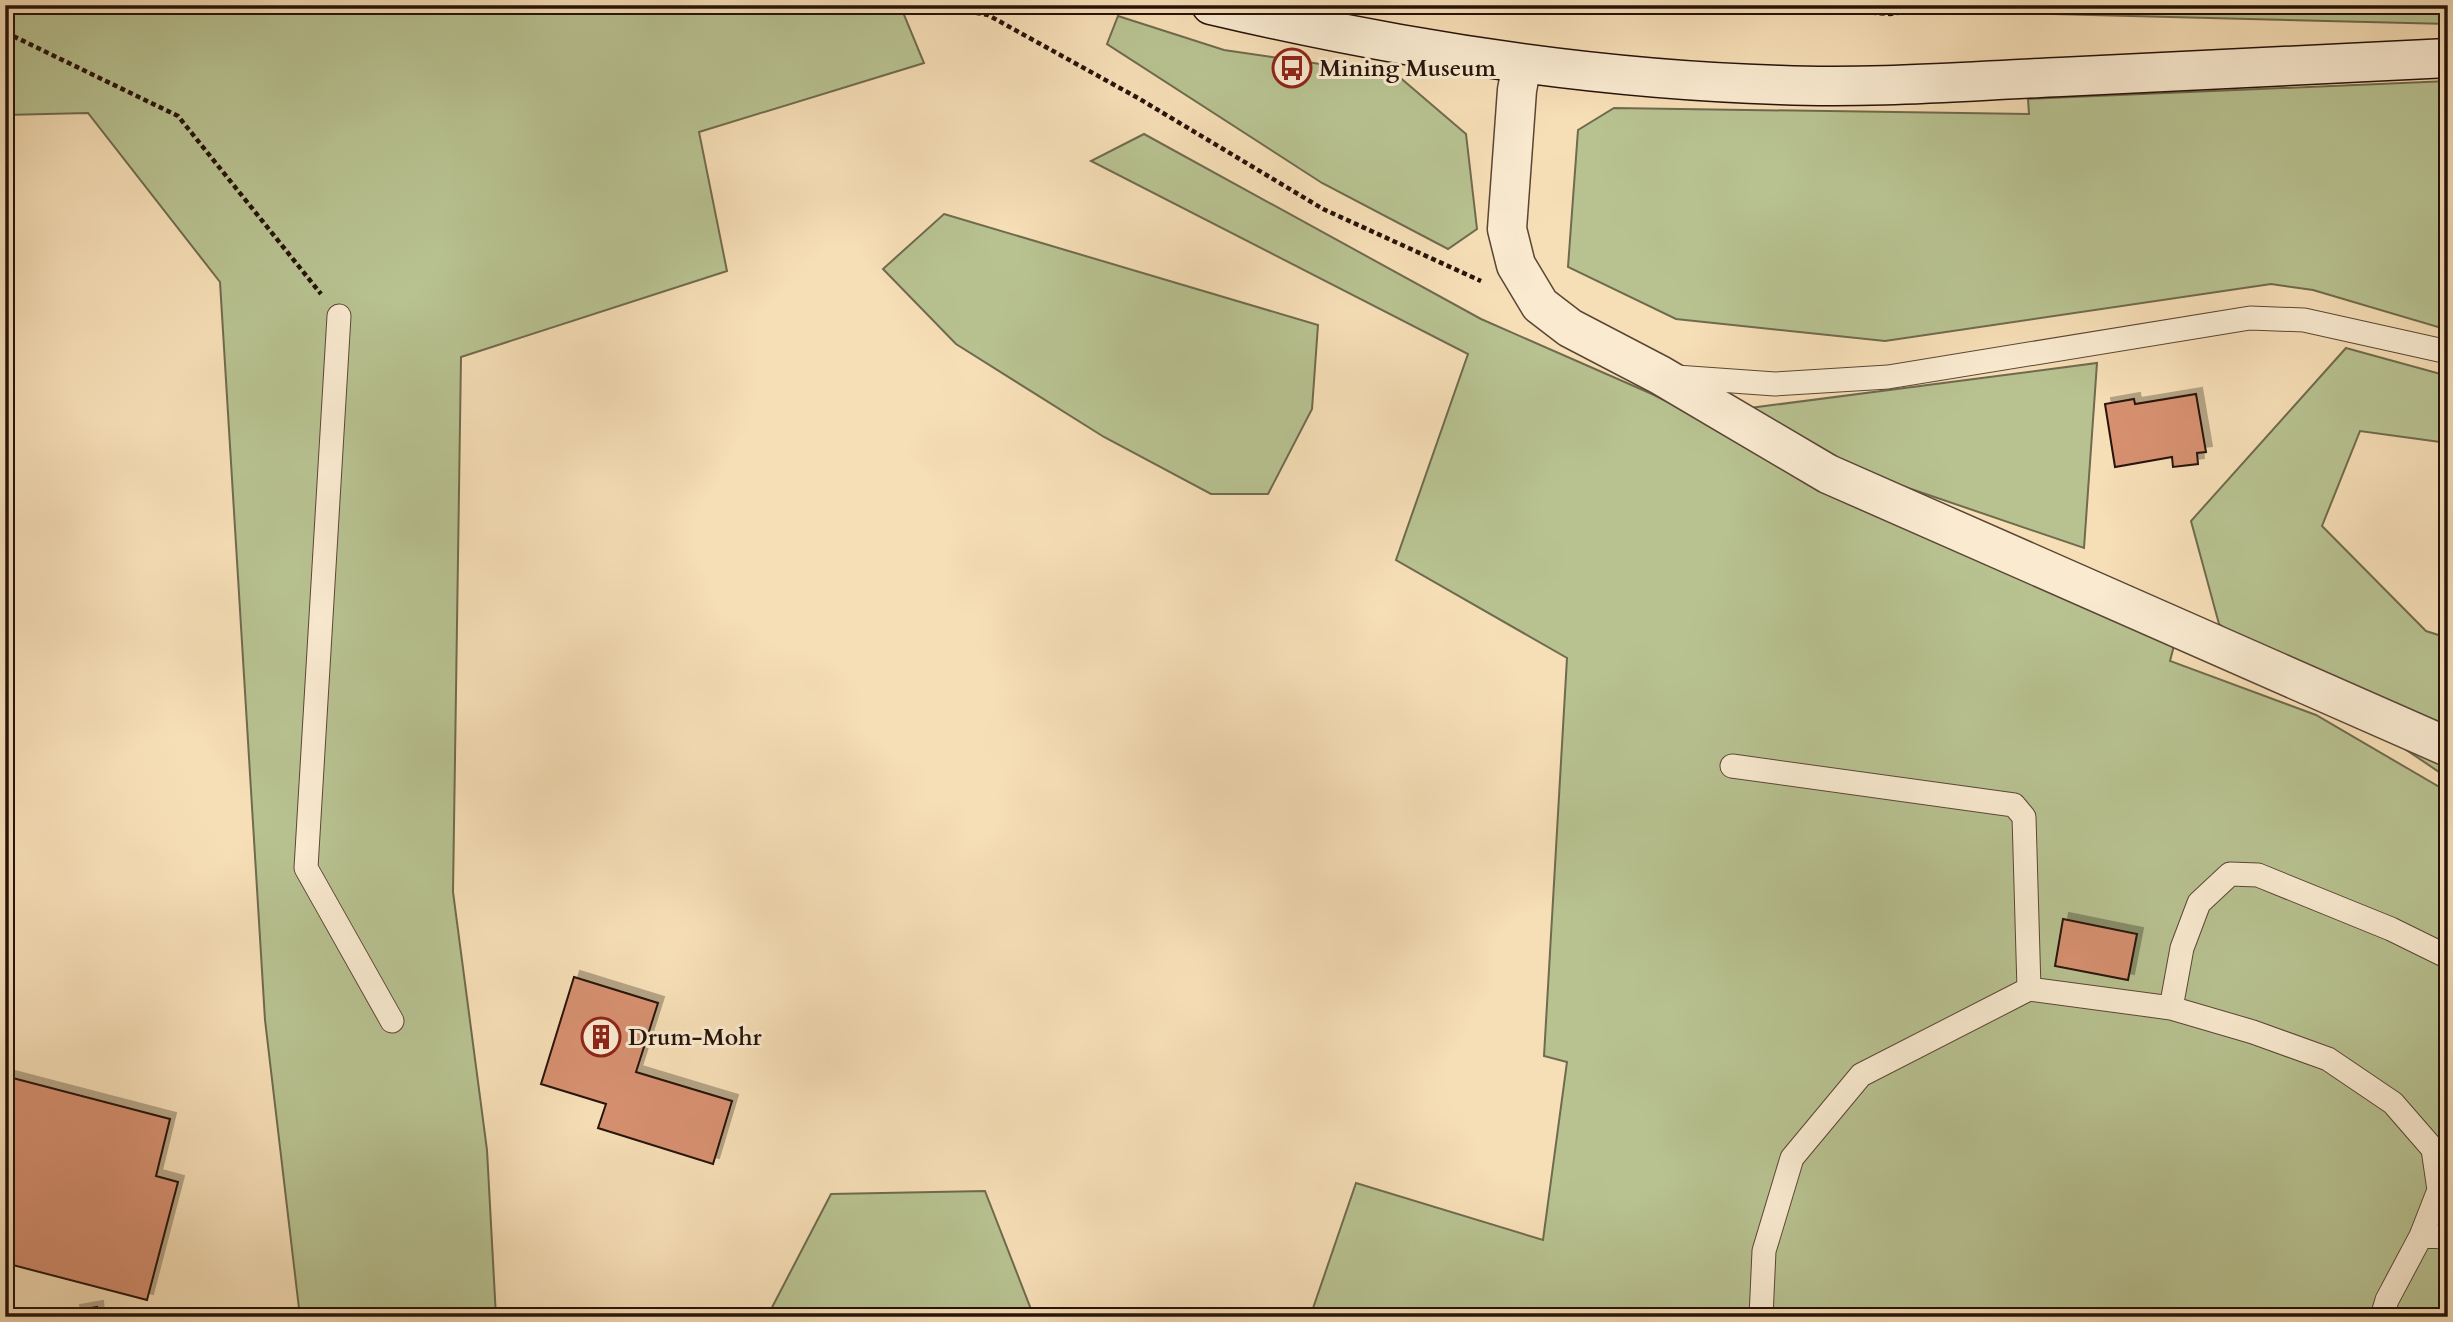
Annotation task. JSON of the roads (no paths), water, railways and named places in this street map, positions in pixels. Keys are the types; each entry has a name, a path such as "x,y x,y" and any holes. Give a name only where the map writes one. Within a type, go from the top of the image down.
{"street":[{"path":"1211,5 1388,44 1522,64 1634,76 1767,85 1893,85 2448,58"},
{"path":"1522,64 1511,152 1507,229 1516,265 1540,305 1570,328 1660,375 1828,474 2448,747"}],"lane":[{"path":"338,316 306,868 392,1021"},
{"path":"1660,375 1775,384 1888,377 2250,318 2304,320 2448,352"},
{"path":"1732,766 2014,805 2024,817 2029,989"},
{"path":"2171,1008 2182,948 2199,903 2230,874 2258,875 2391,929 2448,957"},
{"path":"1761,1317 1764,1251 1791,1158 1861,1075 2029,989 2171,1008 2328,1059 2393,1103 2434,1149 2439,1190 2421,1236 2387,1300 2382,1317"},
{"path":"2421,1236 2448,1237"}],"place":[{"name":"Mining Museum","path":"1292,68"},
{"name":"Drum-Mohr","path":"601,1037"}]}
